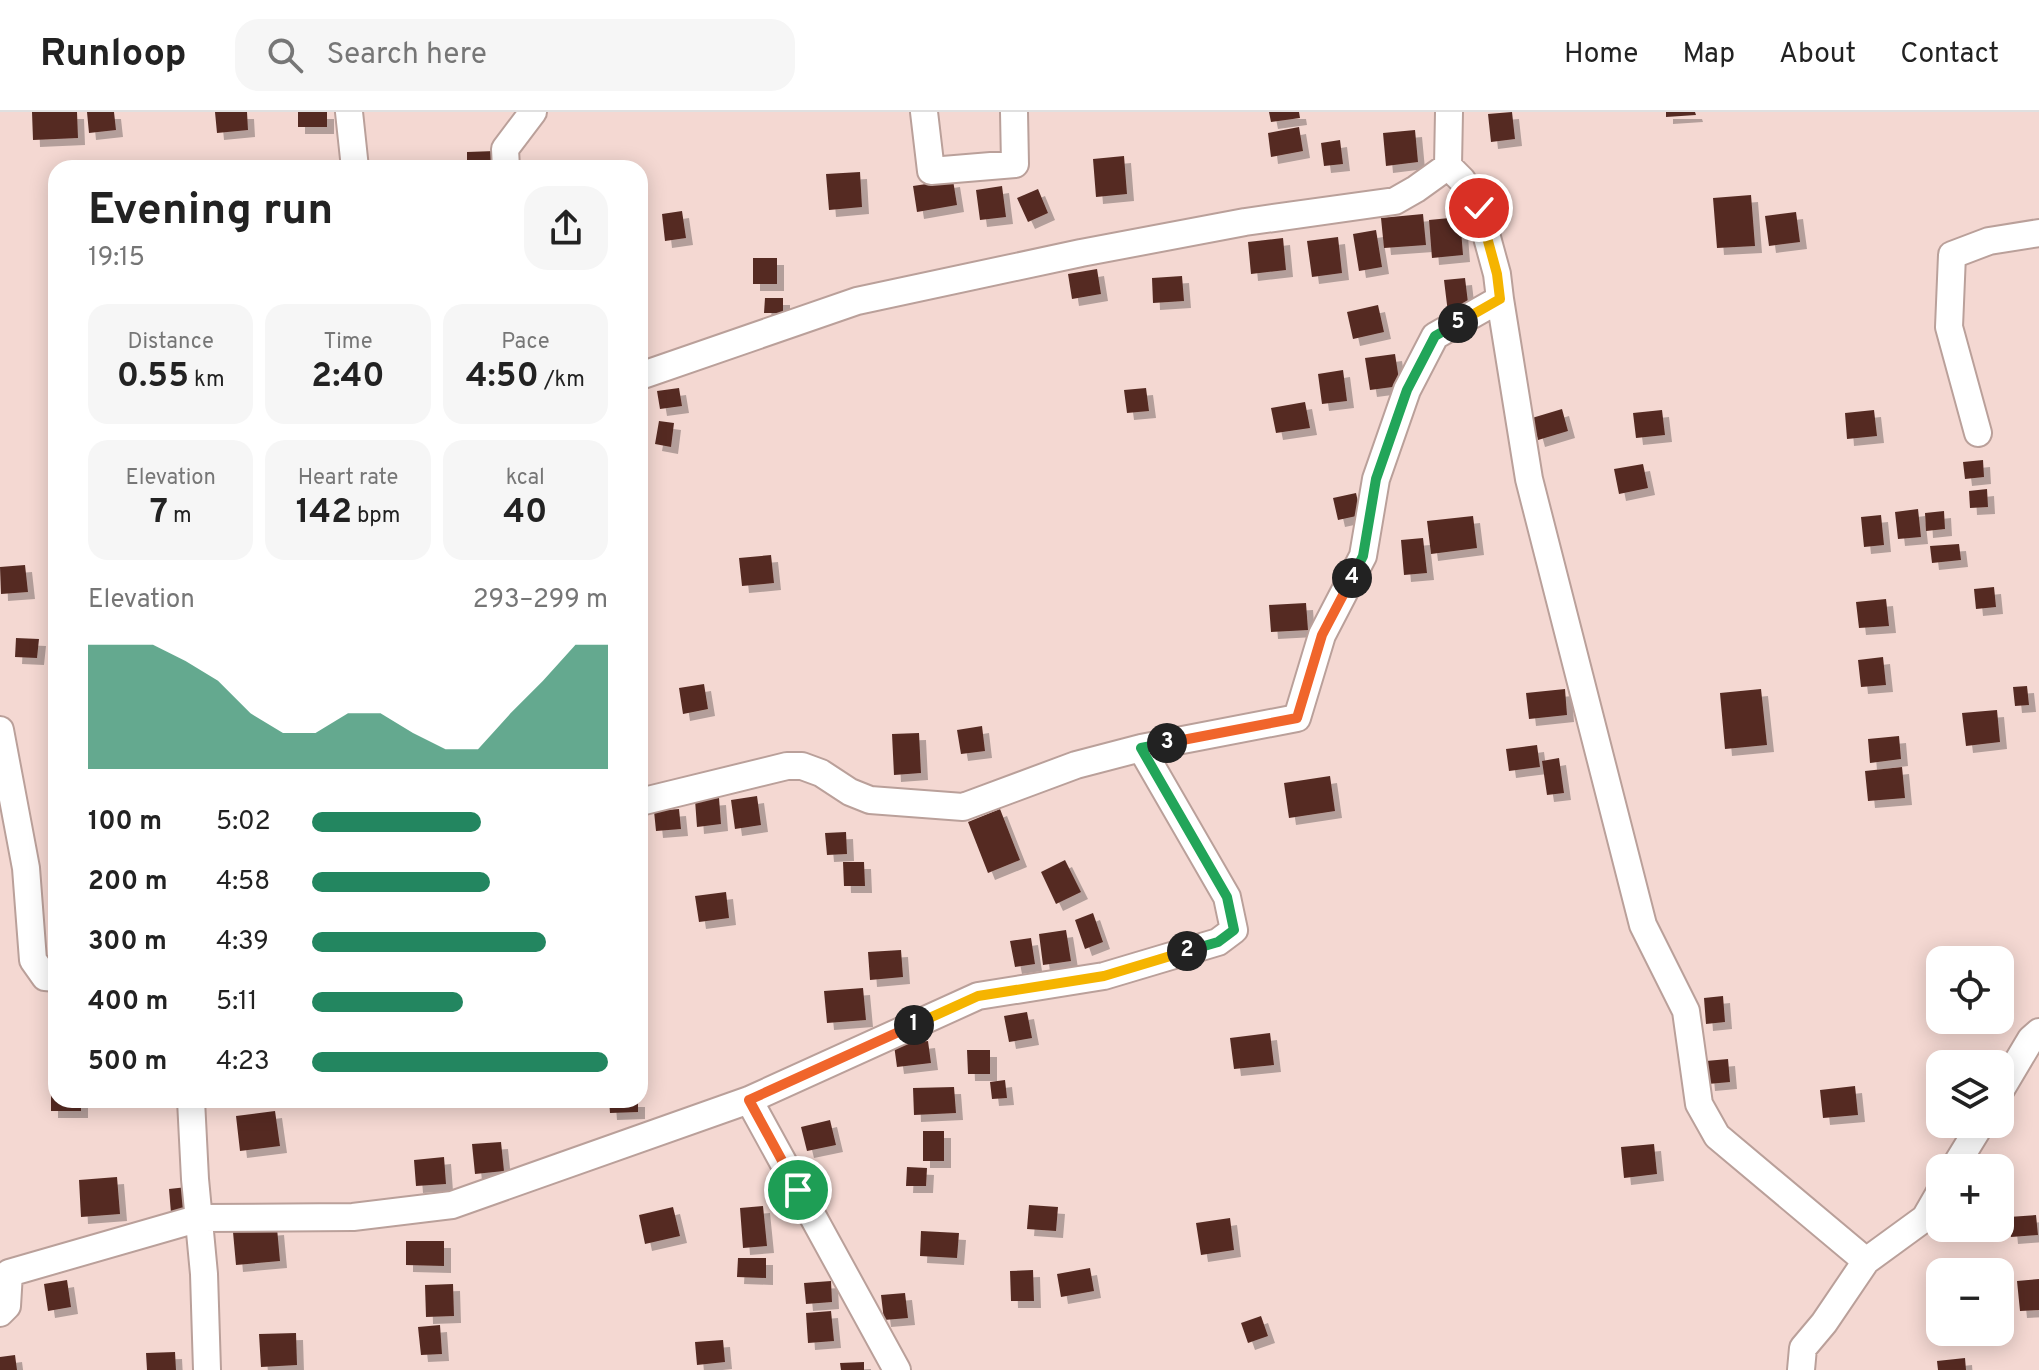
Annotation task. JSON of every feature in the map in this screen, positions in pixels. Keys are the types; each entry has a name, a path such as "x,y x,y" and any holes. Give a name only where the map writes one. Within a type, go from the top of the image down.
{"street":[{"path":"349,112 354,160"},
{"path":"506,160 505,149 533,112"},
{"path":"924,112 931,171 1015,164 1014,112"},
{"path":"1449,112 1448,166 1462,180 1479,208 1497,274 1529,479 1643,925 1686,1011 1699,1104 1717,1136 1866,1261"},
{"path":"648,373 857,301 1245,222 1395,201 1448,166"},
{"path":"1978,433 1949,327 1952,255 1989,241 2039,233"},
{"path":"648,800 787,766 802,766 870,800 963,807 1076,765 1141,748 1297,718 1322,635 1363,556 1376,479 1407,390 1435,336 1500,299"},
{"path":"0,730 26,868 33,960 48,977"},
{"path":"0,1313 7,1306 9,1273 200,1218 353,1217 452,1205 749,1100 978,996 1104,976 1218,942 1234,930 1227,897 1141,748"},
{"path":"2014,1068 2031,1039 2039,1032"},
{"path":"749,1100 897,1370"},
{"path":"191,1108 204,1274 207,1370"},
{"path":"1801,1370 1803,1348 1866,1261 1926,1216"}],"building":[{"path":"32,112 77,112 78,138 33,140"},
{"path":"87,112 114,112 116,130 89,133"},
{"path":"215,112 247,112 248,130 217,133"},
{"path":"298,112 327,112 327,127 298,127"},
{"path":"1269,112 1299,112 1300,118 1271,122"},
{"path":"1512,112 1515,139 1491,142 1488,114"},
{"path":"1666,112 1695,112 1696,115 1666,117"},
{"path":"1299,127 1303,151 1271,157 1268,133"},
{"path":"1415,130 1418,162 1386,166 1383,133"},
{"path":"1340,140 1343,164 1324,166 1321,143"},
{"path":"495,151 495,160 467,160 467,152"},
{"path":"1124,156 1127,194 1096,197 1093,159"},
{"path":"860,172 862,207 829,210 826,174"},
{"path":"953,180 957,205 917,212 913,186"},
{"path":"1002,186 1006,217 980,220 976,190"},
{"path":"1038,189 1048,213 1028,222 1017,198"},
{"path":"1751,195 1755,246 1717,248 1713,198"},
{"path":"682,211 686,238 665,241 662,214"},
{"path":"1796,212 1800,242 1769,246 1765,216"},
{"path":"1423,214 1426,245 1384,248 1381,218"},
{"path":"1460,217 1463,255 1432,258 1429,220"},
{"path":"1376,230 1382,267 1359,271 1353,234"},
{"path":"1338,237 1342,273 1312,277 1307,241"},
{"path":"1283,238 1286,270 1251,274 1248,242"},
{"path":"753,258 777,258 777,284 753,284"},
{"path":"1097,269 1101,294 1072,299 1068,274"},
{"path":"1182,276 1184,301 1153,303 1152,278"},
{"path":"1465,278 1469,311 1448,313 1444,280"},
{"path":"765,298 783,298 783,313 764,313"},
{"path":"1378,305 1384,332 1353,339 1347,312"},
{"path":"1395,354 1400,386 1370,390 1365,358"},
{"path":"1343,370 1347,401 1322,404 1318,374"},
{"path":"679,388 682,406 660,409 657,391"},
{"path":"1146,388 1149,411 1127,413 1124,390"},
{"path":"1305,402 1310,428 1276,433 1271,408"},
{"path":"1562,409 1568,431 1538,440 1532,418"},
{"path":"1662,410 1665,435 1636,438 1633,413"},
{"path":"1874,410 1877,436 1847,439 1845,413"},
{"path":"659,421 674,423 671,447 655,444"},
{"path":"1983,460 1984,477 1965,479 1963,462"},
{"path":"1643,464 1648,488 1619,494 1614,469"},
{"path":"1987,489 1988,507 1970,508 1969,491"},
{"path":"1356,493 1361,515 1338,520 1333,498"},
{"path":"1918,509 1921,537 1898,539 1895,512"},
{"path":"1944,511 1945,529 1926,531 1925,513"},
{"path":"1881,515 1884,545 1864,547 1861,517"},
{"path":"1473,516 1477,548 1431,554 1427,521"},
{"path":"1423,538 1427,573 1404,575 1401,540"},
{"path":"1959,544 1961,560 1932,563 1930,546"},
{"path":"771,555 774,583 742,586 739,558"},
{"path":"25,565 28,592 1,594 0,567"},
{"path":"1994,587 1996,607 1976,609 1974,589"},
{"path":"1886,599 1889,626 1859,628 1856,602"},
{"path":"1306,603 1308,630 1271,632 1269,605"},
{"path":"16,638 39,639 37,658 15,657"},
{"path":"1883,657 1886,685 1861,687 1858,660"},
{"path":"704,684 708,709 683,714 679,688"},
{"path":"2027,686 2029,705 2015,706 2013,687"},
{"path":"1565,689 1567,715 1529,719 1526,693"},
{"path":"1761,689 1767,745 1725,749 1720,693"},
{"path":"1997,710 2000,742 1966,746 1962,713"},
{"path":"982,726 985,751 961,754 957,730"},
{"path":"919,733 921,773 894,775 892,734"},
{"path":"1899,736 1901,759 1870,763 1868,739"},
{"path":"1537,745 1540,767 1509,771 1506,749"},
{"path":"1559,758 1564,793 1547,795 1542,761"},
{"path":"1902,767 1905,798 1868,801 1865,771"},
{"path":"1330,776 1335,811 1289,818 1284,783"},
{"path":"757,796 761,825 735,829 731,800"},
{"path":"719,798 721,824 697,827 695,800"},
{"path":"679,809 681,829 656,831 654,811"},
{"path":"1000,809 1020,860 988,873 968,822"},
{"path":"846,832 847,854 827,855 825,833"},
{"path":"1065,860 1081,892 1056,904 1041,872"},
{"path":"843,862 864,862 865,886 844,886"},
{"path":"726,892 729,918 699,922 695,896"},
{"path":"1093,913 1103,942 1085,949 1075,920"},
{"path":"1066,930 1071,961 1043,965 1039,934"},
{"path":"1031,938 1035,964 1015,967 1010,941"},
{"path":"901,950 903,977 870,980 868,952"},
{"path":"863,988 866,1020 827,1023 824,991"},
{"path":"1723,996 1725,1022 1706,1024 1704,998"},
{"path":"1027,1012 1032,1038 1009,1042 1004,1016"},
{"path":"1270,1033 1274,1065 1234,1069 1230,1038"},
{"path":"928,1041 931,1063 897,1067 894,1045"},
{"path":"967,1050 990,1050 990,1074 968,1074"},
{"path":"1728,1059 1730,1082 1708,1084 1706,1061"},
{"path":"1005,1080 1007,1098 992,1099 990,1082"},
{"path":"1855,1086 1858,1115 1823,1118 1820,1090"},
{"path":"954,1087 956,1113 914,1115 913,1088"},
{"path":"51,1108 81,1108 81,1111 51,1111"},
{"path":"610,1108 638,1108 638,1112 610,1113"},
{"path":"275,1111 280,1146 240,1151 236,1116"},
{"path":"830,1120 836,1145 807,1151 801,1127"},
{"path":"923,1131 944,1131 944,1161 923,1161"},
{"path":"501,1142 504,1171 475,1174 472,1144"},
{"path":"1654,1144 1657,1174 1624,1178 1621,1147"},
{"path":"444,1157 446,1184 416,1186 414,1160"},
{"path":"907,1167 927,1168 926,1186 906,1186"},
{"path":"117,1177 120,1214 81,1217 79,1180"},
{"path":"187,1187 190,1211 171,1213 169,1189"},
{"path":"1029,1205 1058,1207 1056,1231 1027,1229"},
{"path":"763,1206 767,1246 743,1248 740,1208"},
{"path":"673,1207 680,1236 645,1244 639,1215"},
{"path":"2036,1215 2038,1235 2014,1237 2014,1217"},
{"path":"1230,1218 1234,1250 1201,1255 1196,1223"},
{"path":"277,1228 280,1261 236,1265 233,1232"},
{"path":"921,1231 959,1233 957,1258 920,1256"},
{"path":"406,1241 444,1241 444,1266 406,1265"},
{"path":"738,1258 766,1258 766,1278 737,1277"},
{"path":"1090,1268 1094,1291 1061,1297 1057,1274"},
{"path":"1033,1270 1034,1301 1011,1301 1010,1271"},
{"path":"2039,1279 2039,1310 2020,1311 2017,1281"},
{"path":"67,1280 71,1307 48,1311 44,1284"},
{"path":"831,1281 832,1302 806,1304 804,1283"},
{"path":"453,1284 454,1316 426,1317 425,1285"},
{"path":"905,1293 908,1318 884,1320 881,1295"},
{"path":"831,1311 834,1341 808,1343 806,1313"},
{"path":"1261,1316 1268,1336 1248,1343 1241,1323"},
{"path":"440,1325 442,1354 421,1355 418,1327"},
{"path":"296,1333 297,1365 261,1367 259,1334"},
{"path":"723,1340 725,1362 697,1365 695,1342"},
{"path":"175,1352 176,1370 147,1370 146,1353"},
{"path":"15,1355 17,1370 0,1370 0,1357"},
{"path":"1965,1358 1966,1370 1938,1370 1937,1361"},
{"path":"864,1362 864,1370 841,1370 840,1363"}],"route":[{"path":"798,1190 749,1100 978,996 1104,976 1218,942 1234,930 1227,897 1141,748 1297,718 1322,635 1363,556 1376,479 1407,390 1435,336 1500,299 1497,274 1479,208"}]}
